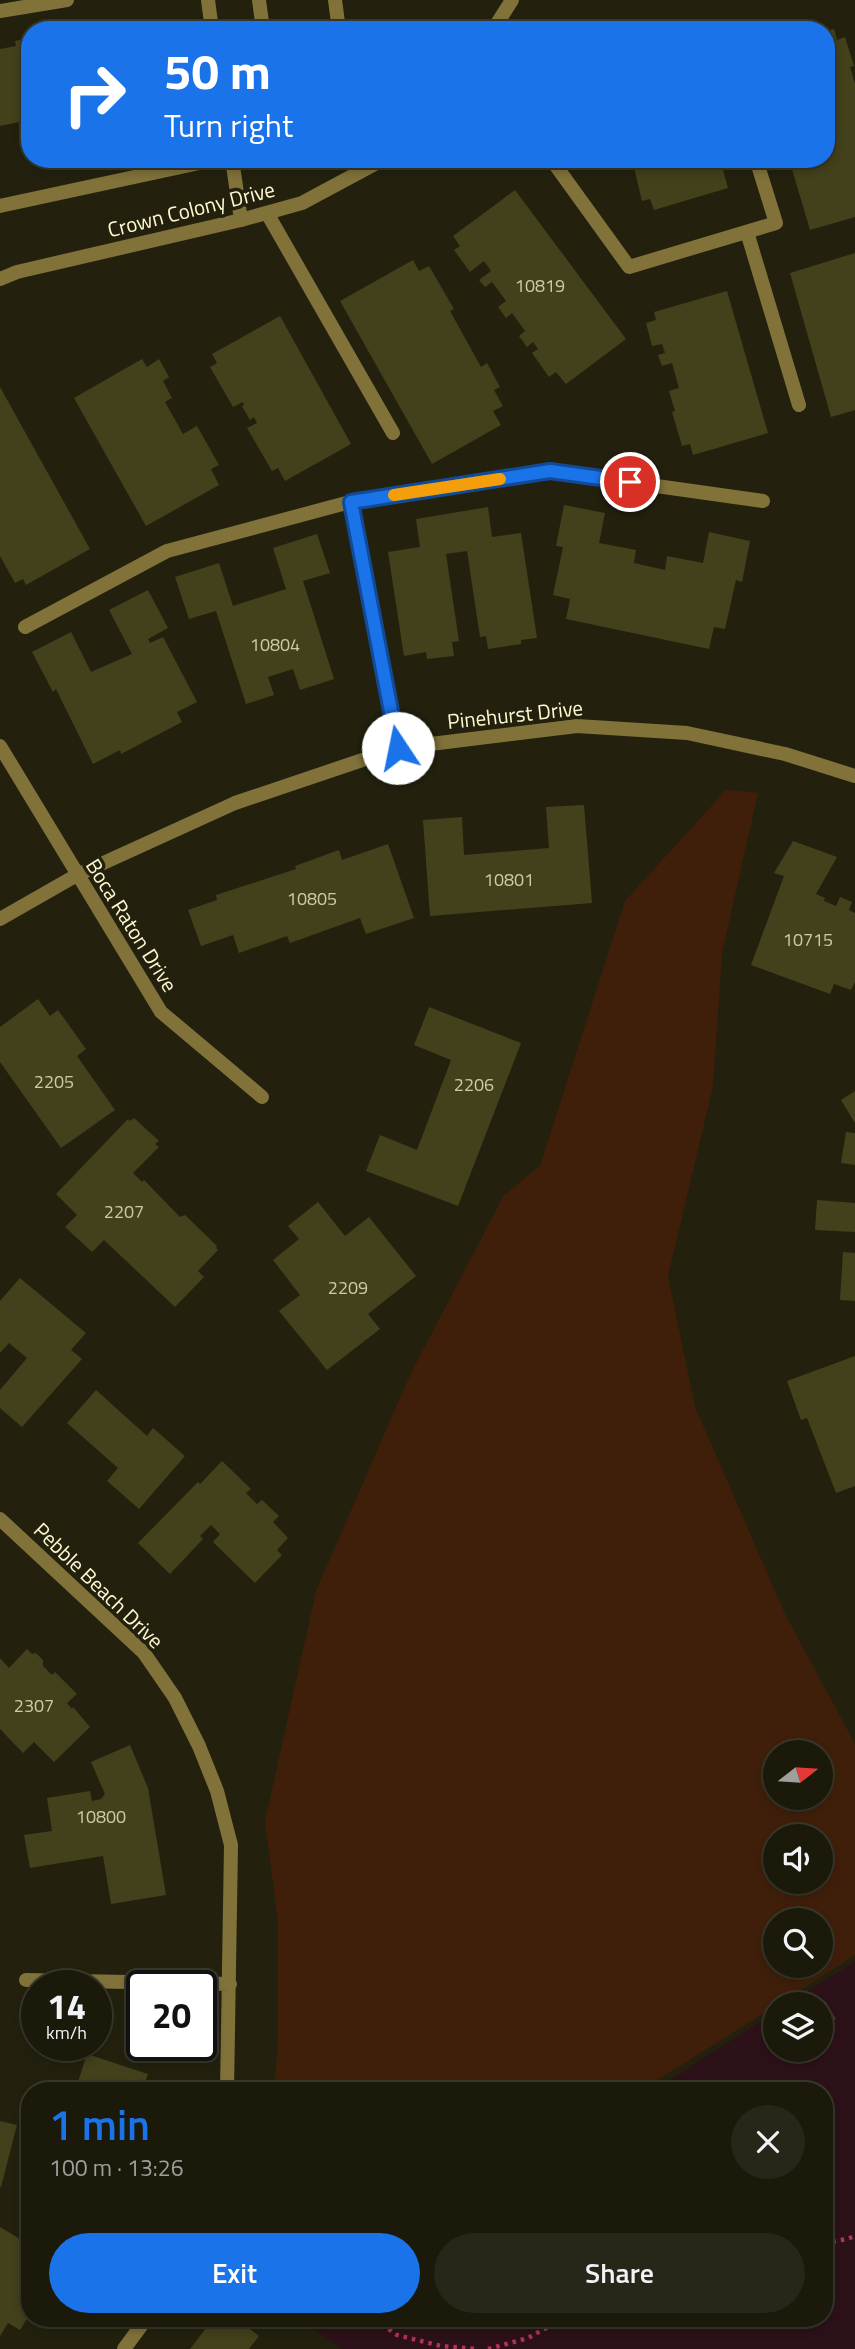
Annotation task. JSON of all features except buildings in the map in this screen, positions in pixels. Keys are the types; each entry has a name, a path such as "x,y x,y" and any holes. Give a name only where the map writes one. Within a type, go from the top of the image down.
{"street":[{"path":"0,11 67,0"},
{"path":"208,0 211,21"},
{"path":"260,0 262,21"},
{"path":"335,0 338,21"},
{"path":"499,21 512,0"},
{"path":"0,206 176,168"},
{"path":"233,168 241,220"},
{"name":"Crown Colony Drive","path":"0,279 17,272 241,220 302,203 367,168"},
{"path":"558,168 629,267 776,223 759,168"},
{"path":"267,213 393,433"},
{"path":"747,232 799,405"},
{"path":"25,626 167,551 351,502 550,471 762,501"},
{"path":"351,502 398,748"},
{"name":"Pinehurst Drive","path":"0,919 77,875 235,803 398,748 576,726 660,731 687,733 785,754 855,776"},
{"name":"Boca Raton Drive","path":"0,746 162,1012 262,1097"},
{"name":"Pebble Beach Drive","path":"0,1519 144,1653 175,1698 217,1791 231,1845 227,2082"},
{"path":"112,1982 230,1984"},
{"path":"124,2349 140,2327"}],"path":[{"path":"833,2241 855,2236"},
{"path":"386,2327 397,2335 440,2346 477,2349"},
{"path":"488,2349 528,2338 548,2327"}],"shaded area":[{"path":"726,790 758,793 722,953 713,1086 668,1276 695,1407 785,1614 855,1744 855,1955 833,1969 833,1908 763,1908 763,1978 819,1978 798,1992 763,1992 763,2014 654,2082 275,2082 278,2039 278,1922 265,1822 316,1591 411,1373 504,1195 540,1166 625,901"},
{"path":"855,1961 855,2349 341,2349 311,2327 833,2327 833,2082 667,2082 763,2020 763,2062 833,2062 833,1992 807,1992 829,1978 833,1978 833,1975"}],"slow traffic":[{"path":"394,495 500,479"}],"route":[{"path":"398,748 351,502 550,471 630,482"}]}
